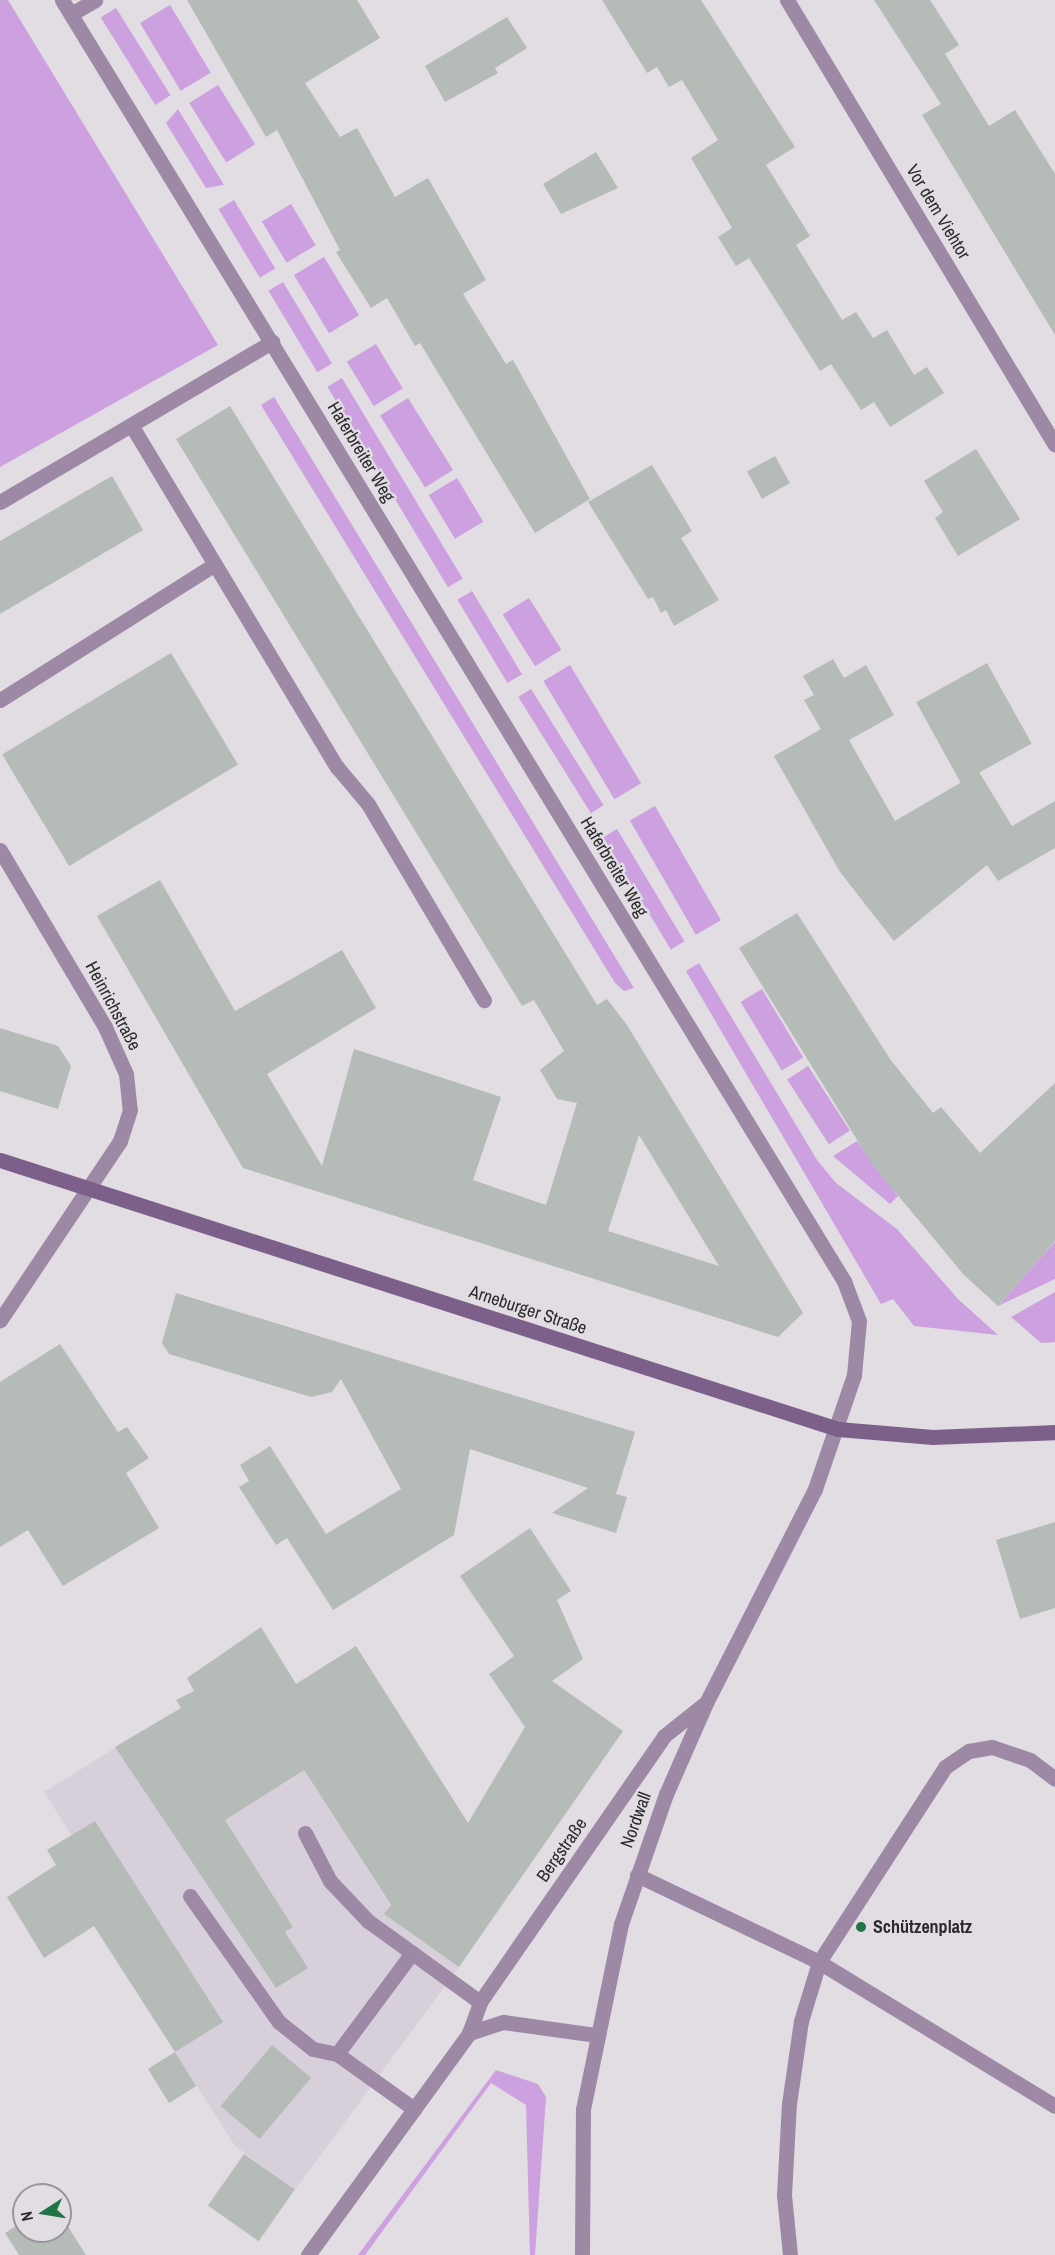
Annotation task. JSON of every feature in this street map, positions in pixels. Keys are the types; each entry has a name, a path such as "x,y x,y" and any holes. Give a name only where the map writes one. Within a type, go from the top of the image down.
{"main road":[{"name":"Arneburger Straße","path":"0,1160 838,1428 933,1437 1055,1432"}],"street":[{"name":"Haferbreiter Weg","path":"62,0 844,1281 860,1328 838,1428"},
{"path":"71,15 95,0"},
{"name":"Vor dem Viehtor","path":"787,0 1055,445"},
{"path":"0,502 133,428 272,342"},
{"path":"133,428 484,1000"},
{"path":"0,700 216,564"},
{"name":"Heinrichstraße","path":"0,850 105,1027 126,1074 125,1128 0,1320"},
{"name":"Nordwall","path":"582,2255 583,2109 595,2035 638,1875 706,1704 815,1489 838,1428"},
{"name":"Bergstraße","path":"308,2255 469,2033 480,2002 663,1736 706,1704"},
{"path":"790,2255 784,2195 789,2104 801,2021 819,1962 945,1767 969,1750 992,1747 1030,1760 1055,1779"},
{"path":"305,1833 330,1881 368,1922 480,2002"},
{"path":"638,1875 819,1962 1055,2106"},
{"path":"190,1896 279,2022 313,2049 337,2054 414,2109"},
{"path":"337,2054 412,1953"},
{"path":"469,2033 503,2022 595,2035"}],"shaded area":[{"path":"0,0 8,0 218,345 0,467"},
{"path":"170,5 211,73 181,91 140,23"},
{"path":"116,8 171,95 155,105 101,18"},
{"path":"218,85 255,144 226,162 189,103"},
{"path":"178,109 224,185 206,188 166,123"},
{"path":"234,200 275,269 260,278 219,209"},
{"path":"291,204 316,245 287,263 262,222"},
{"path":"324,257 359,315 329,333 294,275"},
{"path":"283,282 332,363 317,372 268,291"},
{"path":"376,344 403,389 374,406 347,362"},
{"path":"342,378 463,579 448,587 327,387"},
{"path":"274,397 634,988 624,991 615,983 261,405"},
{"path":"408,398 453,470 425,488 380,415"},
{"path":"457,478 483,522 455,539 429,495"},
{"path":"472,591 522,674 507,683 457,600"},
{"path":"529,598 561,650 535,666 503,614"},
{"path":"570,665 641,783 615,799 543,681"},
{"path":"531,689 604,805 591,813 518,697"},
{"path":"655,806 721,920 696,935 630,820"},
{"path":"617,829 684,941 671,950 603,837"},
{"path":"699,963 817,1160 836,1183 897,1229 958,1299 998,1335 914,1326 893,1299 881,1304 686,971"},
{"path":"762,989 803,1058 782,1070 741,1002"},
{"path":"808,1066 850,1131 829,1144 787,1080"},
{"path":"857,1141 898,1196 890,1204 833,1156"},
{"path":"1055,1242 1055,1279 998,1306 1041,1257"},
{"path":"1055,1292 1055,1342 1041,1343 1011,1317"},
{"path":"263,1706 390,1905 385,1914 459,1967 295,2190 235,2146 70,1887 94,1871 44,1792 170,1714 175,1721"},
{"path":"496,2070 538,2084 546,2097 535,2255 530,2255 526,2105 491,2083 365,2255 358,2255"}],"building":[{"path":"187,0 357,0 380,38 305,83 340,137 357,128 395,197 428,178 486,280 463,294 506,364 513,360 590,499 535,533 420,343 415,346 387,298 371,308 336,252 340,250 277,130 266,137"},
{"path":"602,0 701,0 795,147 766,165 810,236 796,245 842,320 856,312 873,338 887,330 914,375 927,367 944,393 890,427 874,402 861,410 831,364 820,371 749,258 736,266 718,237 732,228 691,158 718,140 682,80 669,87 657,67 647,73"},
{"path":"874,0 930,0 959,45 945,54 989,126 1015,110 1055,174 1055,335 922,115 941,104"},
{"path":"507,17 527,48 495,68 498,73 445,102 425,66"},
{"path":"596,152 618,188 561,214 543,184"},
{"path":"230,406 597,1005 607,999 627,1025 803,1313 778,1337 243,1168 97,916 160,880 235,1011 342,950 376,1008 267,1074 322,1166 354,1049 501,1097 473,1180 546,1205 577,1103 557,1099 540,1070 564,1051 534,1000 522,1006 176,439","holes":["639,1135 719,1266 608,1231"]},
{"path":"976,449 1020,519 958,556 935,518 943,512 924,481"},
{"path":"775,456 790,483 762,499 747,472"},
{"path":"652,465 692,531 681,538 719,600 674,626 666,610 661,613 653,597 648,599 588,502"},
{"path":"112,476 143,530 0,614 0,541"},
{"path":"171,653 238,764 69,866 2,754"},
{"path":"833,659 844,678 866,665 894,715 849,740 895,821 979,772 1012,826 1055,801 1055,848 998,881 987,865 894,941 840,872 774,756 821,729 804,700 814,695 803,676"},
{"path":"987,663 1032,743 961,783 916,702"},
{"path":"797,913 890,1059 933,1113 941,1107 980,1153 1055,1083 1055,1241 998,1306 964,1275 872,1164 739,948"},
{"path":"0,1028 58,1046 71,1066 58,1109 0,1091"},
{"path":"176,1293 635,1432 616,1494 627,1497 616,1533 552,1513 588,1488 470,1449 454,1535 333,1610 287,1538 276,1545 239,1487 249,1481 240,1465 270,1446 326,1534 401,1489 341,1379 332,1392 311,1397 169,1354 162,1343"},
{"path":"60,1344 118,1432 127,1427 149,1458 126,1473 159,1528 63,1586 28,1530 0,1547 0,1382"},
{"path":"1055,1522 1055,1608 1020,1619 996,1540"},
{"path":"530,1528 571,1591 557,1600 583,1659 552,1681 623,1731 459,1967 384,1914 391,1905 304,1770 225,1820 293,1927 285,1932 308,1968 276,1988 115,1747 181,1708 176,1700 194,1691 187,1678 261,1627 296,1684 356,1646 468,1823 525,1727 489,1674 514,1656 460,1576"},
{"path":"95,1821 223,2022 175,2052 94,1926 44,1958 7,1897 56,1865 47,1850"},
{"path":"272,2045 311,2078 260,2139 221,2106"},
{"path":"175,2052 196,2086 169,2103 148,2069"},
{"path":"244,2154 295,2190 259,2241 208,2206"},
{"path":"12,2229 12,2243 72,2243 72,2233 86,2255 19,2255 5,2233"}],"place":[{"name":"Schützenplatz","path":"861,1927"}]}
